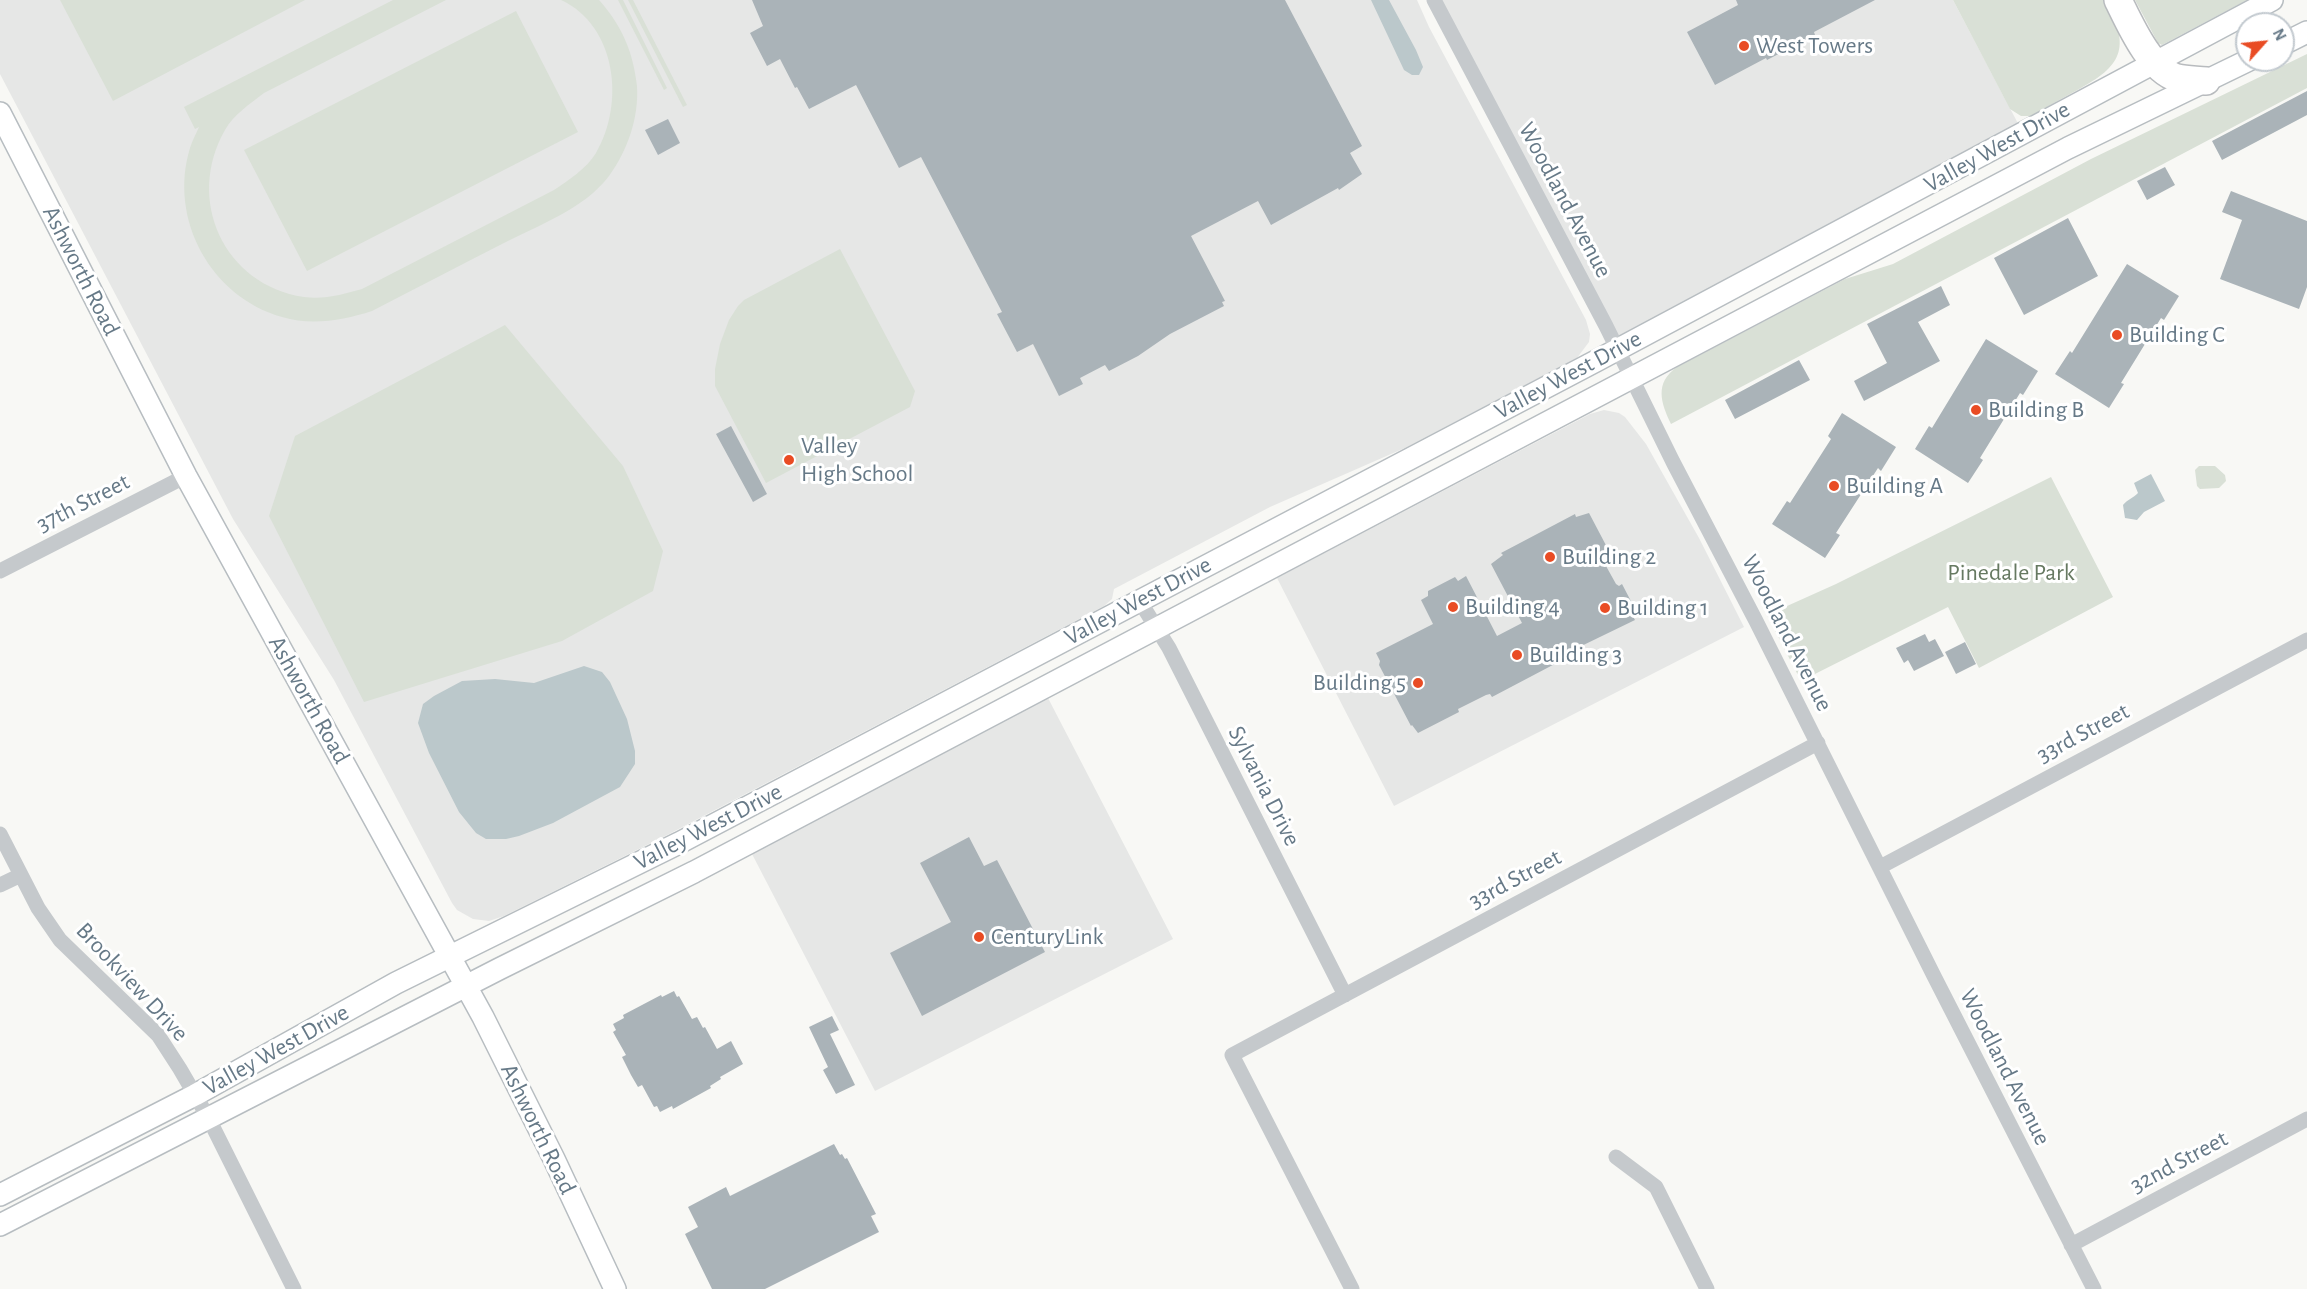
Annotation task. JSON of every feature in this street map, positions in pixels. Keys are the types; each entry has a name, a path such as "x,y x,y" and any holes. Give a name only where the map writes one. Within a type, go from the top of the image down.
{"highway":[{"path":"2118,0 2143,48 2155,62 2176,77 2206,81"}],"main road":[{"name":"Valley West Drive","path":"0,1195 195,1095 396,983 679,843 1618,349 2272,0"},
{"name":"Valley West Drive","path":"0,1225 694,872 2068,148 2235,67"},
{"name":"Ashworth Road","path":"0,113 186,476 466,986 554,1159 615,1289"}],"street":[{"name":"Woodland Avenue","path":"1434,0 1618,349 2094,1289"},
{"name":"37th Street","path":"0,571 186,476"},
{"name":"Sylvania Drive","path":"1139,600 1159,629 1345,995"},
{"name":"33rd Street","path":"1880,867 2307,640"},
{"name":"33rd Street","path":"1352,1289 1232,1055 1818,743"},
{"name":"Brookview Drive","path":"0,834 38,908 60,940 158,1035 209,1119 294,1289"},
{"path":"0,885 21,875"},
{"name":"32nd Street","path":"2071,1245 2307,1119"},
{"path":"1616,1157 1656,1187 1707,1289"}],"shaded area":[{"name":"Valley High School","path":"0,0 1417,0 1429,27 1586,320 1590,334 1589,342 1577,358 1407,447 1270,507 1114,589 1112,599 1104,606 671,833 504,916 489,921 473,919 457,910 452,903 334,680 233,519 0,74"},
{"path":"1371,0 1389,0 1423,67 1419,75 1412,75 1404,70"},
{"path":"1435,0 1953,0 2023,133 1618,349"},
{"path":"1604,410 1619,413 1625,417 1646,444 1699,538 1744,627 1394,806 1277,578 1590,414"},
{"path":"2151,474 2165,501 2144,512 2137,520 2125,518 2123,505 2138,493 2134,483"},
{"path":"584,666 602,672 610,682 627,719 635,751 635,764 620,787 553,823 506,839 486,839 476,833 459,812 429,753 418,723 423,704 462,681 495,679 534,683"},
{"path":"1048,698 1173,939 875,1091 752,854"}],"green space":[{"path":"60,0 305,0 113,101"},
{"path":"393,0 446,0 264,93 233,119 225,130 214,157 209,184 211,210 220,235 233,257 252,276 276,289 304,297 334,296 362,289 554,190 577,174 596,153 605,133 611,112 610,68 604,47 594,28 580,12 561,0 599,0 620,29 633,61 637,86 636,109 631,133 616,166 599,188 560,215 372,311 328,321 293,320 282,317 257,307 235,292 216,273 201,252 191,227 185,202 185,175 190,148 199,127 195,129 184,107"},
{"path":"618,0 623,0 667,88 664,90"},
{"path":"628,0 633,0 687,105 683,107"},
{"path":"1953,0 2106,0 2118,29 2119,52 2107,70 2096,79 2031,116 2021,116 2010,109"},
{"path":"2135,0 2247,0 2162,45 2158,43"},
{"path":"516,11 578,132 307,271 244,150"},
{"path":"2307,54 2307,88 1671,424 1662,401 1662,387 1670,373 1677,367 1845,279 1893,264 2091,159 2270,72 2295,72 2295,60"},
{"path":"840,249 915,391 910,407 766,483 715,386 715,369 720,344 729,320 744,300"},
{"path":"505,325 623,466 663,551 653,591 562,641 364,702 269,516 295,436"},
{"path":"2199,466 2215,466 2225,475 2226,481 2219,488 2200,489 2197,486 2195,470"},
{"name":"Pinedale Park","path":"2051,477 2113,597 1979,668 1948,607 1801,681 1767,615 1836,584"}],"building":[{"path":"752,0 1285,0 1362,146 1350,153 1362,174 1339,190 1338,188 1271,225 1258,201 1191,236 1225,301 1222,302 1224,306 1170,334 1138,356 1109,371 1105,365 1080,378 1083,384 1059,396 1033,344 1017,352 997,314 1002,312 921,157 899,168 856,85 809,109 780,59 767,66 750,33 763,26"},
{"name":"West Towers","path":"1736,0 1875,0 1814,32 1815,35 1715,85 1687,32 1738,5"},
{"path":"2307,91 2307,115 2222,160 2212,141"},
{"path":"668,119 680,143 658,155 645,130"},
{"path":"2165,167 2175,185 2147,200 2137,181"},
{"path":"2231,191 2307,221 2307,287 2299,309 2220,279 2242,220 2222,212"},
{"path":"2068,218 2098,276 2024,315 1994,258"},
{"name":"Building C","path":"2127,264 2179,296 2164,320 2161,318 2121,383 2124,384 2109,408 2055,374 2070,351 2072,353"},
{"path":"1941,286 1950,305 1918,322 1940,361 1864,401 1854,381 1887,363 1867,324"},
{"name":"Building B","path":"1986,339 2038,371 2023,395 2020,393 1980,458 1983,460 1968,483 1915,449 1929,426 1932,428"},
{"path":"1799,360 1810,380 1735,419 1725,400"},
{"name":"Building A","path":"1842,413 1896,447 1881,471 1878,468 1836,533 1840,535 1825,558 1772,524 1787,501 1790,503 1831,439 1828,436"},
{"path":"731,426 767,494 753,502 716,434"},
{"path":"1589,513 1609,551 1601,557 1616,584 1619,586 1622,584 1634,607 1631,613 1635,620 1569,652 1568,657 1492,697 1490,694 1486,695 1458,709 1459,712 1418,733 1411,726 1379,665 1380,661 1376,653 1433,624 1421,600 1428,596 1428,591 1455,577 1458,581 1466,576 1497,636 1522,623 1491,564 1503,555 1501,553 1575,514 1576,517"},
{"path":"1925,634 1929,642 1935,639 1944,656 1914,671 1908,660 1904,663 1896,648"},
{"path":"1965,642 1976,664 1956,674 1945,652"},
{"name":"CenturyLink","path":"969,837 984,866 997,860 1045,952 922,1016 890,953 951,922 920,863"},
{"path":"674,991 692,1019 697,1017 703,1028 705,1027 717,1049 731,1041 743,1064 720,1077 721,1079 710,1086 711,1088 673,1109 672,1106 660,1112 657,1106 654,1107 642,1085 638,1087 631,1075 622,1057 626,1055 613,1032 616,1030 613,1024 624,1018 623,1015 661,995 662,997"},
{"path":"832,1016 839,1030 830,1034 855,1085 836,1094 823,1070 828,1067 809,1027"},
{"path":"834,1144 840,1155 847,1158 876,1214 871,1216 879,1232 765,1289 712,1289 685,1234 698,1227 688,1207 726,1187 730,1196"}],"place":[{"name":"West Towers","path":"1744,46"},
{"name":"Building C","path":"2117,335"},
{"name":"Building B","path":"1976,410"},
{"name":"Valley High School","path":"789,460"},
{"name":"Building A","path":"1834,486"},
{"name":"Building 2","path":"1550,557"},
{"name":"Building 4","path":"1453,607"},
{"name":"Building 1","path":"1605,608"},
{"name":"Building 3","path":"1517,655"},
{"name":"Building 5","path":"1418,683"},
{"name":"CenturyLink","path":"979,937"}]}
